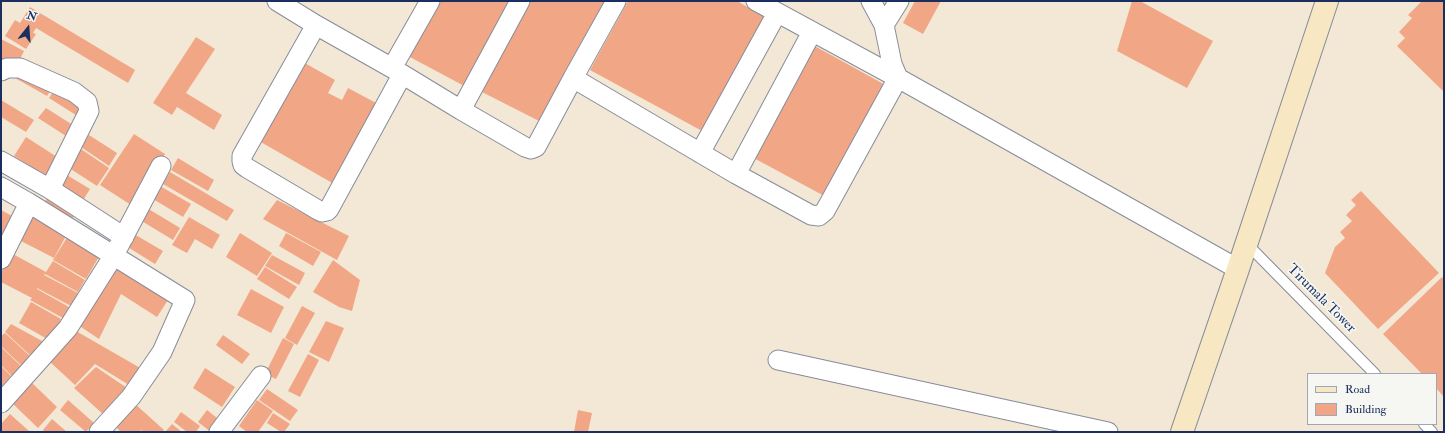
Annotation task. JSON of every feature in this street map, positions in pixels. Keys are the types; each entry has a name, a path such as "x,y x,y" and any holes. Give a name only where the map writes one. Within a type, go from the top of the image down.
{"street":[{"path":"277,1 518,144 531,149 536,146 540,140 616,1"},
{"path":"316,25 242,156 242,161 243,165 247,168 322,212 327,211 329,208 397,72 430,1"},
{"path":"461,110 520,1"},
{"path":"756,1 898,78 1238,269"},
{"path":"872,1 884,25 892,64 898,78"},
{"path":"884,25 899,1"},
{"path":"1182,432 1247,244 1327,1"},
{"path":"700,153 777,13"},
{"path":"736,174 812,32"},
{"path":"1,71 7,68 20,68 74,92 87,102 88,111 50,189"},
{"path":"573,78 736,174 811,216 819,216 825,211 898,78"},
{"path":"1,161 50,189 124,238"},
{"path":"1,403 68,328 124,238 161,166"},
{"path":"1,187 29,202 185,300 162,352 131,397 99,432"},
{"path":"1,259 29,202"},
{"path":"778,360 1108,432"},
{"path":"219,432 261,376"}],"lane":[{"name":"Tirumala Tower","path":"1247,244 1374,373"}],"building":[{"path":"438,1 514,1 468,88 408,56"},
{"path":"529,1 605,1 541,122 482,92"},
{"path":"628,1 737,1 767,18 704,132 590,70"},
{"path":"915,1 941,1 923,34 903,23"},
{"path":"1132,1 1140,1 1213,41 1187,88 1117,51"},
{"path":"1422,1 1444,1 1444,92 1397,46 1405,38 1399,32 1412,18 1408,15"},
{"path":"30,7 135,70 128,83 36,28 33,33 36,34 26,49 5,36 15,20 20,23"},
{"path":"196,37 215,49 186,93 222,115 214,130 177,107 172,115 153,103"},
{"path":"1,39 24,51 16,67 1,59"},
{"path":"811,44 889,87 828,198 750,156"},
{"path":"303,62 335,80 328,93 342,100 348,88 378,104 334,184 259,141"},
{"path":"20,69 52,88 47,96 15,78"},
{"path":"57,86 87,105 79,117 49,98"},
{"path":"1,100 34,120 26,132 1,117"},
{"path":"46,108 76,127 69,138 38,118"},
{"path":"134,134 165,154 131,205 100,185"},
{"path":"89,135 117,153 109,166 81,147"},
{"path":"26,137 57,157 45,176 14,156"},
{"path":"78,147 109,168 97,186 66,166"},
{"path":"178,158 214,180 208,191 171,170"},
{"path":"62,172 90,189 82,202 55,186"},
{"path":"170,172 234,210 227,221 163,184"},
{"path":"160,186 191,204 183,217 153,199"},
{"path":"1361,191 1439,273 1378,329 1325,273 1335,247 1345,238 1340,232 1352,221 1346,215 1356,205 1351,200"},
{"path":"50,193 78,209 70,223 42,207"},
{"path":"277,200 349,236 337,260 263,219"},
{"path":"147,208 180,228 173,240 140,220"},
{"path":"1,210 14,217 3,237 1,236"},
{"path":"33,217 67,234 54,258 21,241"},
{"path":"189,217 220,235 212,249 195,239 187,253 172,245"},
{"path":"240,233 272,253 257,276 226,257"},
{"path":"286,233 321,252 313,266 279,246"},
{"path":"134,234 163,251 155,264 126,246"},
{"path":"68,236 100,255 86,279 53,260"},
{"path":"11,253 46,272 53,261 85,280 78,292 45,274 44,275 78,293 71,306 37,288 69,307 63,318 30,300 32,298 1,282 1,273"},
{"path":"272,255 305,273 299,285 265,266"},
{"path":"333,260 360,280 352,311 339,307 313,292"},
{"path":"114,265 168,300 157,317 121,294 99,339 78,325"},
{"path":"265,267 297,287 289,299 257,279"},
{"path":"1442,277 1444,279 1444,397 1437,389 1437,373 1421,373 1383,334"},
{"path":"251,289 284,307 271,333 237,315"},
{"path":"31,302 61,319 49,340 19,323"},
{"path":"302,306 315,313 297,345 285,338"},
{"path":"326,321 344,328 329,362 309,352"},
{"path":"11,324 44,342 31,356 5,332"},
{"path":"76,331 142,369 129,385 95,364 75,385 49,361"},
{"path":"5,333 31,357 22,366 1,346 1,336"},
{"path":"223,335 250,354 242,364 216,345"},
{"path":"283,338 294,344 276,379 265,374"},
{"path":"1,347 22,367 13,377 1,365"},
{"path":"308,354 319,360 300,397 288,391"},
{"path":"1,366 11,376 1,387"},
{"path":"96,367 127,388 104,415 74,388"},
{"path":"205,368 235,387 222,407 193,388"},
{"path":"31,382 57,407 38,428 12,403"},
{"path":"267,389 298,410 290,421 259,400"},
{"path":"68,400 94,423 86,432 60,410"},
{"path":"257,400 273,411 258,432 247,432 239,426"},
{"path":"134,403 164,430 162,432 143,432 141,430 139,432 121,432 114,425"},
{"path":"207,410 222,422 211,432 198,422"},
{"path":"578,410 592,413 588,432 574,432"},
{"path":"181,412 200,426 196,432 187,432 174,422"},
{"path":"273,413 290,424 284,432 281,432 267,423"},
{"path":"10,414 29,431 1,432 1,424"},
{"path":"52,419 67,432 45,432 43,430"},
{"path":"172,424 182,432 165,432"}]}
